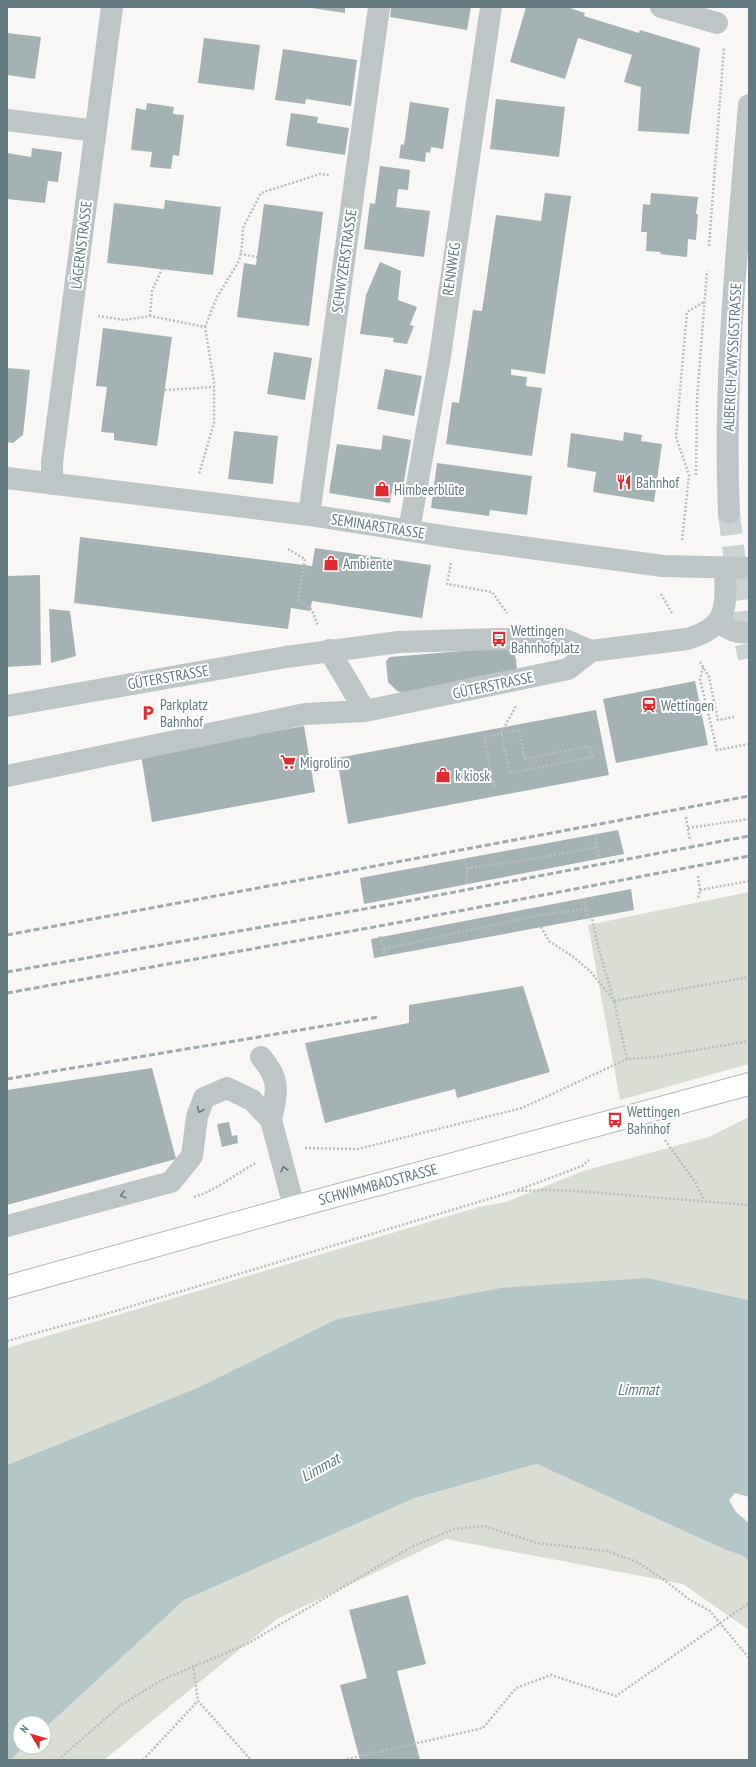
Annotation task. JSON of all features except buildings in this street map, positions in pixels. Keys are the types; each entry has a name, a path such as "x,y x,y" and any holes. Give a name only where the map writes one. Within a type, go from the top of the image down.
{"main road":[{"name":"SCHWIMMBADSTRASSE","path":"7,1287 294,1207 749,1084"}],"street":[{"name":"LÄGERNSTRASSE","path":"52,484 52,462 112,7"},
{"name":"SCHWYZERSTRASSE","path":"309,515 379,7"},
{"name":"RENNWEG","path":"409,530 440,356 491,7"},
{"path":"661,7 717,23"},
{"name":"ALBERICH ZWYSSIGSTRASSE","path":"729,513 727,458 728,401 749,105"},
{"path":"7,120 96,131"},
{"name":"SEMINARSTRASSE","path":"7,478 309,515 663,566 749,568"},
{"path":"591,651 687,639 710,630 718,622 723,613 726,596 725,568"},
{"path":"718,622 732,631 742,633 749,632"},
{"name":"GÜTERSTRASSE","path":"7,706 329,650 399,642 563,639 591,651 568,669 365,711 305,714 7,776"},
{"path":"329,650 365,711"},
{"path":"262,1057 272,1068 277,1090 271,1120 294,1207"},
{"path":"7,1226 172,1182 192,1156 197,1117 204,1098 227,1088 252,1100 271,1120"}],"path":[{"path":"708,248 724,46"},
{"path":"197,480 214,423 214,387 205,327 217,297 239,260 243,228 261,193 320,174 355,180"},
{"path":"240,254 257,257"},
{"path":"696,475 697,399 707,263"},
{"path":"150,316 152,291 162,269"},
{"path":"682,541 689,475 676,437 687,312 704,302"},
{"path":"72,312 125,320 150,316 205,327"},
{"path":"165,390 214,387"},
{"path":"288,549 305,559 298,600 312,610"},
{"path":"451,563 447,584 485,590"},
{"path":"703,667 700,678 717,750 749,744"},
{"path":"709,677 718,720 734,717"},
{"path":"494,787 484,737 501,733 519,730 525,759 590,746 592,757 510,773 501,733"},
{"path":"686,817 690,841"},
{"path":"688,828 749,819"},
{"path":"595,834 599,859"},
{"path":"467,868 528,860 597,847"},
{"path":"464,859 467,868 467,884"},
{"path":"698,876 700,890 698,898"},
{"path":"700,890 749,881"},
{"path":"584,898 588,919"},
{"path":"384,949 539,915 585,909"},
{"path":"592,918 598,946 614,1001 627,1059"},
{"path":"541,927 549,941 590,970 614,1001"},
{"path":"380,936 385,956"},
{"path":"614,1001 749,977"},
{"path":"193,1197 220,1186 238,1172 256,1163 302,1148 358,1149 522,1108 627,1059 656,1057 749,1041"},
{"path":"665,1140 695,1182 704,1200"},
{"path":"7,1341 102,1315 515,1191 582,1166 589,1160"},
{"path":"515,1191 563,1190 704,1200 749,1206"},
{"path":"58,1760 121,1705 164,1679 193,1665 247,1644 411,1547 454,1529 484,1526 537,1543 607,1551 637,1562 663,1579 690,1600 710,1611 749,1658"},
{"path":"343,1760 483,1728 516,1688 551,1675 616,1696 749,1603"},
{"path":"193,1665 198,1702 251,1760"},
{"path":"143,1760 198,1702"}],"shaded area":[{"path":"749,892 749,1064 620,1100 588,925"},
{"path":"749,1117 749,1300 648,1278 337,1319 197,1388 7,1465 7,1348 479,1207 506,1202 586,1170 709,1137"},
{"path":"538,1464 726,1550 741,1555 749,1561 749,1630 683,1584 446,1539 277,1619 104,1760 10,1760 15,1755 52,1755 52,1722 184,1600 415,1498"}],"water":[{"name":"Limmat","path":"648,1278 749,1300 749,1497 735,1493 729,1500 736,1512 749,1523 749,1561 741,1555 726,1550 537,1464 415,1498 184,1600 52,1722 52,1715 12,1715 12,1755 15,1755 10,1760 7,1760 7,1465 197,1388 337,1319 501,1288"}],"tunnel":[{"path":"729,513 744,636 749,658"}],"railway":[{"path":"7,935 749,796"},
{"path":"7,972 381,906 749,836"},
{"path":"7,993 385,925 749,856"},
{"path":"7,1079 378,1017"}],"place":[{"name":"Bahnhof","path":"624,482"},
{"name":"Himbeerblüte","path":"382,489"},
{"name":"Ambiente","path":"331,563"},
{"name":"Wettingen Bahnhofplatz","path":"499,639"},
{"name":"Wettingen","path":"649,705"},
{"name":"Parkplatz Bahnhof","path":"148,713"},
{"name":"Migrolino","path":"288,762"},
{"name":"k kiosk","path":"443,775"},
{"name":"Wettingen Bahnhof","path":"615,1120"}]}
